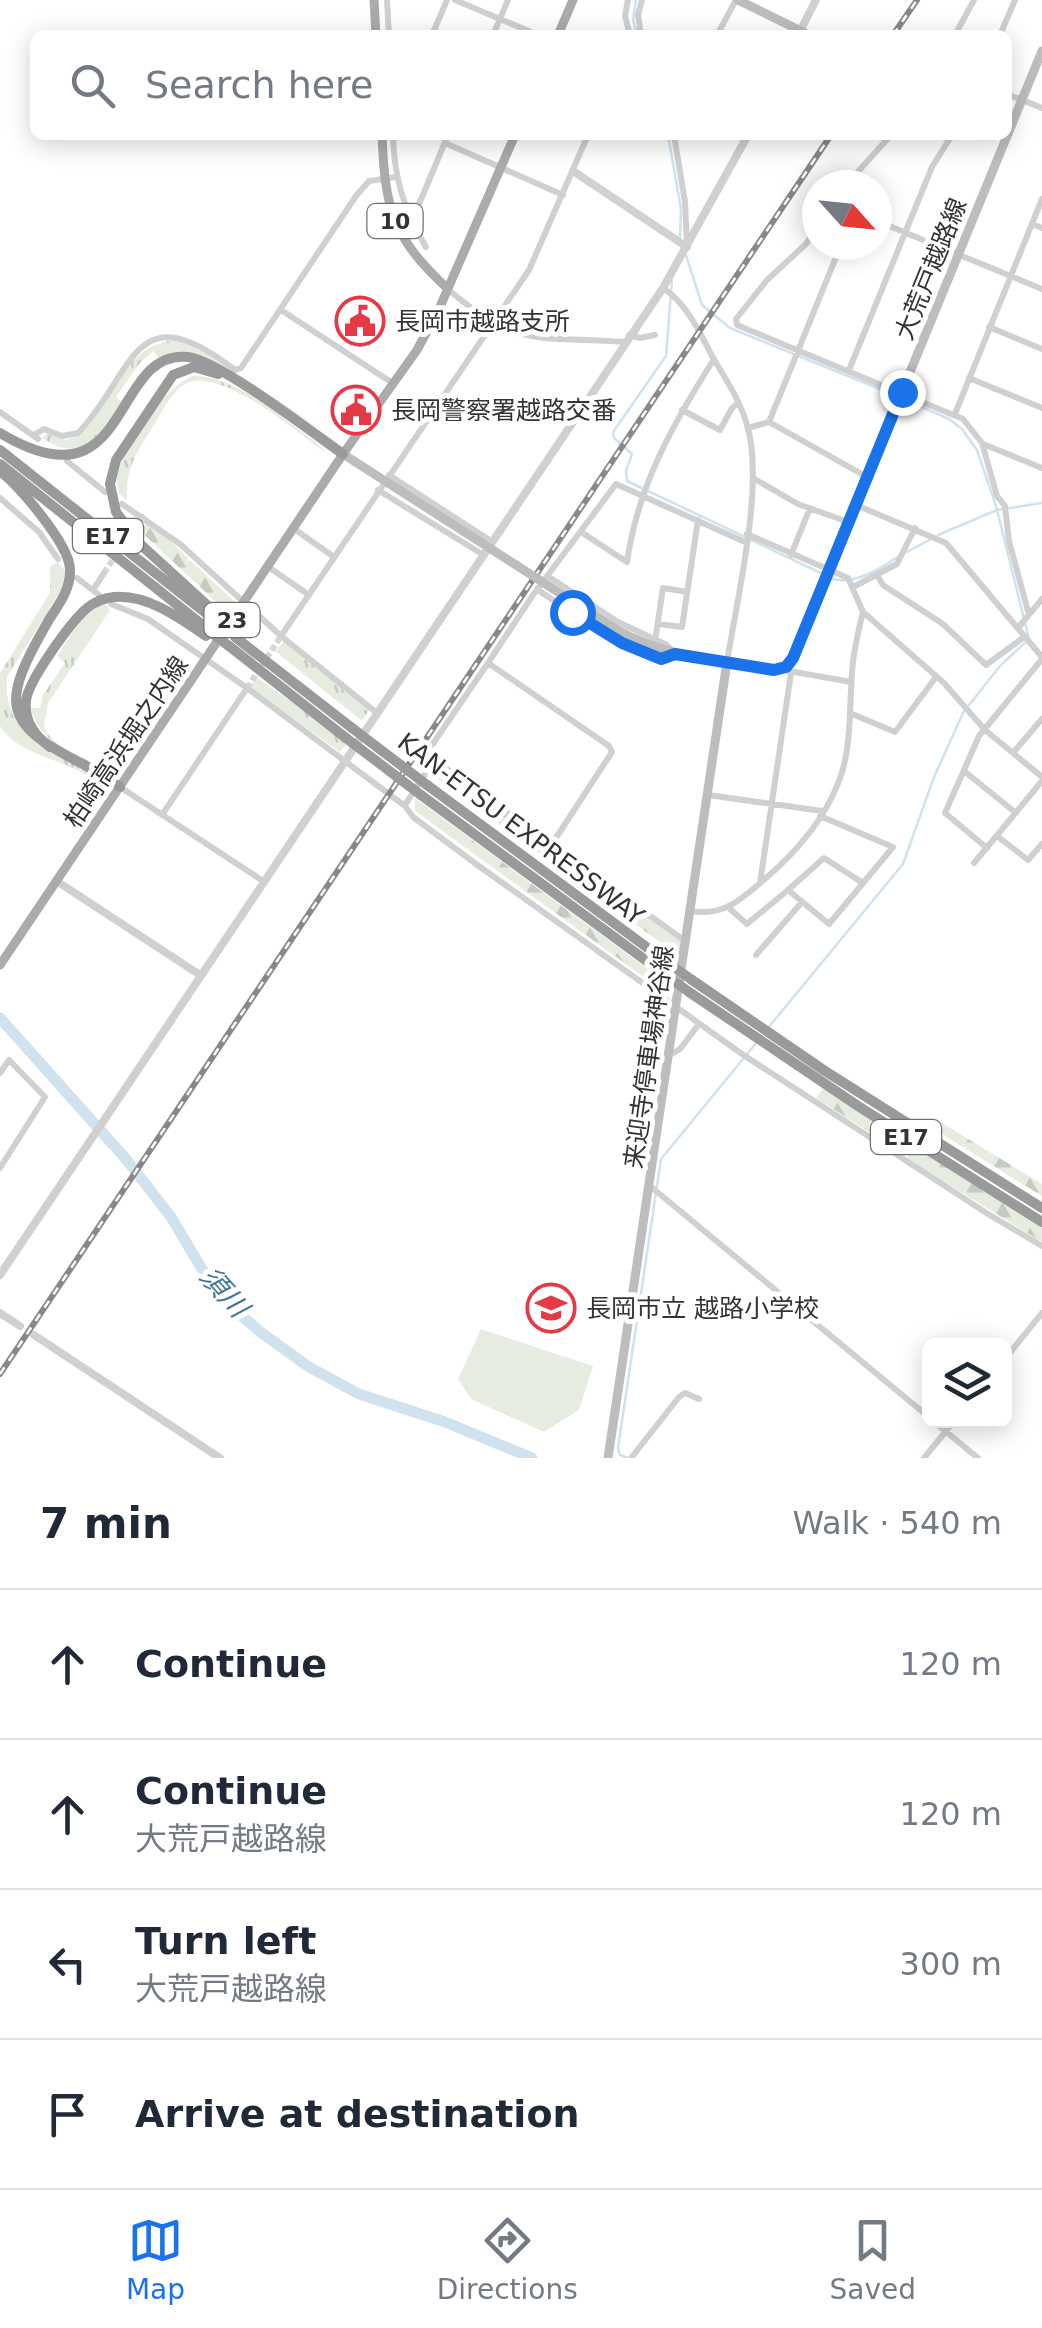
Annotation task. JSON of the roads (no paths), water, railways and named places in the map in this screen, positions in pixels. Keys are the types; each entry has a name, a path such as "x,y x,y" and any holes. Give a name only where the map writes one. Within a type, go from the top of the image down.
{"highway":[{"path":"0,433 48,454 80,452 108,431 151,369 176,356 202,360 343,454"},
{"path":"232,641 213,626 140,544 112,503 110,476 139,423 180,370 194,367 218,374 259,397"},
{"name":"KAN-ETSU EXPRESSWAY","path":"0,450 232,641 332,712 349,733"},
{"path":"0,467 58,537 70,570 66,593 4,694"},
{"name":"KAN-ETSU EXPRESSWAY","path":"0,467 213,626"},
{"path":"120,787 42,741 30,723 26,707 32,684 86,608 108,598 136,598 185,621 213,626"},
{"name":"KAN-ETSU EXPRESSWAY","path":"232,641 311,711 349,733 690,986 1042,1222"},
{"path":"9,722 33,744 85,765"},
{"name":"KAN-ETSU EXPRESSWAY","path":"776,1045 1042,1208"}],"main road":[{"path":"374,0 376,30"},
{"path":"560,30 573,0"},
{"path":"737,0 794,30"},
{"name":"大荒戸越路線","path":"1012,124 1042,51"},
{"name":"10","path":"382,140 383,180 392,215 408,246 448,289"},
{"name":"柏崎高浜堀之内線","path":"0,965 426,336 513,140"},
{"name":"大荒戸越路線","path":"789,670 1006,140"},
{"path":"343,454 614,628 649,646 675,654 789,670"},
{"name":"来迎寺停車場神谷線","path":"608,1458 727,662"}],"street":[{"path":"388,0 389,30"},
{"path":"434,30 447,0"},
{"path":"455,0 526,30"},
{"path":"495,30 508,0"},
{"path":"628,0 625,16 634,30"},
{"path":"636,30 642,0"},
{"path":"720,30 737,0"},
{"path":"804,30 816,0"},
{"path":"958,30 974,0"},
{"path":"1002,30 1015,0"},
{"path":"1012,96 1042,108"},
{"path":"393,140 396,177 411,222 426,247"},
{"path":"411,222 447,140"},
{"path":"449,140 563,195"},
{"path":"280,636 536,258 586,140"},
{"path":"675,140 685,202 687,248"},
{"path":"0,1274 663,288 745,140"},
{"path":"860,170 886,140"},
{"path":"849,370 932,167 949,140"},
{"path":"572,171 687,248"},
{"path":"0,412 36,437 44,429 66,436 78,433 132,356 153,341 179,338 195,342 238,370 356,196 369,181 396,177"},
{"path":"955,414 1042,199"},
{"path":"1032,224 1042,228"},
{"path":"892,227 1042,289"},
{"path":"802,248 767,280 736,320 740,326 955,414 982,443 1042,468"},
{"path":"769,422 836,260"},
{"path":"663,288 678,298 714,358 748,428 753,478 727,662"},
{"path":"448,289 492,323 524,336 544,340 655,335"},
{"path":"280,310 394,384"},
{"path":"989,327 1042,349"},
{"path":"581,531 627,562 642,493 682,410 714,358"},
{"path":"968,378 1042,408"},
{"path":"682,410 720,430 738,403"},
{"path":"748,428 769,422 868,477"},
{"path":"982,443 996,496 1005,506 1009,540 1030,615"},
{"path":"67,461 106,492"},
{"path":"753,478 810,508 849,522"},
{"path":"384,482 491,541"},
{"path":"384,482 482,554"},
{"path":"686,942 434,760 428,751 616,484 848,578 863,612 936,678 984,730 1042,779 974,863"},
{"path":"0,498 39,532 58,558"},
{"path":"122,504 180,544 280,636 376,713"},
{"path":"856,504 946,543 1042,658 984,730 946,813 987,848"},
{"path":"791,555 810,508"},
{"path":"136,525 142,517"},
{"path":"658,624 682,628 698,520"},
{"path":"293,528 334,557"},
{"path":"853,586 902,559 915,528"},
{"path":"268,566 309,594"},
{"path":"77,578 96,592 104,573"},
{"path":"876,575 883,585 943,624 986,665 1024,636"},
{"path":"538,590 638,651 661,659 675,654 667,645 618,622 550,577"},
{"path":"655,641 663,588 688,592"},
{"path":"1018,628 1042,599"},
{"path":"112,604 148,620 247,688 460,852 699,1024 824,1110 1042,1246"},
{"path":"690,912 710,914 728,908 803,844 821,814 840,778 863,612"},
{"path":"488,663 609,746 612,752 552,844"},
{"path":"760,884 789,670 851,682"},
{"path":"850,713 895,732 936,678"},
{"path":"162,815 247,688"},
{"path":"1012,753 1042,719"},
{"path":"404,806 434,760"},
{"path":"964,771 1016,813"},
{"path":"120,787 264,881"},
{"path":"708,795 821,814 894,847 829,924 788,890"},
{"path":"997,836 1028,860 1042,844"},
{"path":"728,908 748,924 824,858 863,883"},
{"path":"58,882 200,975"},
{"path":"756,955 802,902"},
{"path":"670,1056 699,1024"},
{"path":"0,1073 9,1060 46,1096 0,1168"},
{"path":"650,1186 922,1412"},
{"path":"0,1313 20,1326"},
{"path":"1012,1350 1042,1314"},
{"path":"34,1335 220,1458"},
{"path":"631,1458 679,1397 685,1393 699,1400"},
{"path":"941,1428 978,1458"},
{"path":"924,1458 949,1428"}],"waterway":[{"path":"636,0 636,30"},
{"path":"669,140 681,209 680,237"},
{"path":"685,252 702,305 730,328 897,396"},
{"path":"672,280 666,356 613,432 614,438 632,454 627,481 823,574"},
{"path":"904,399 949,419 977,450 996,506 1029,639 1000,666 969,705"},
{"path":"938,535 997,510 1042,503"},
{"path":"907,552 931,539"},
{"path":"830,578 857,578 900,555"},
{"path":"768,1028 903,864 934,777 964,711"},
{"name":"須川","path":"0,1018 126,1159 171,1217 205,1274 263,1334 309,1367 359,1394 445,1422 532,1458"},
{"path":"627,1458 620,1455 618,1448 661,1159 757,1042"}],"tunnel":[{"path":"104,573 131,532"},
{"path":"247,688 281,636"}],"railway":[{"path":"896,30 917,0"},
{"path":"0,1374 828,140"}],"place":[{"name":"長岡市越路支所","path":"360,321"},
{"name":"長岡警察署越路交番","path":"356,410"},
{"name":"長岡市立 越路小学校","path":"551,1308"}]}
